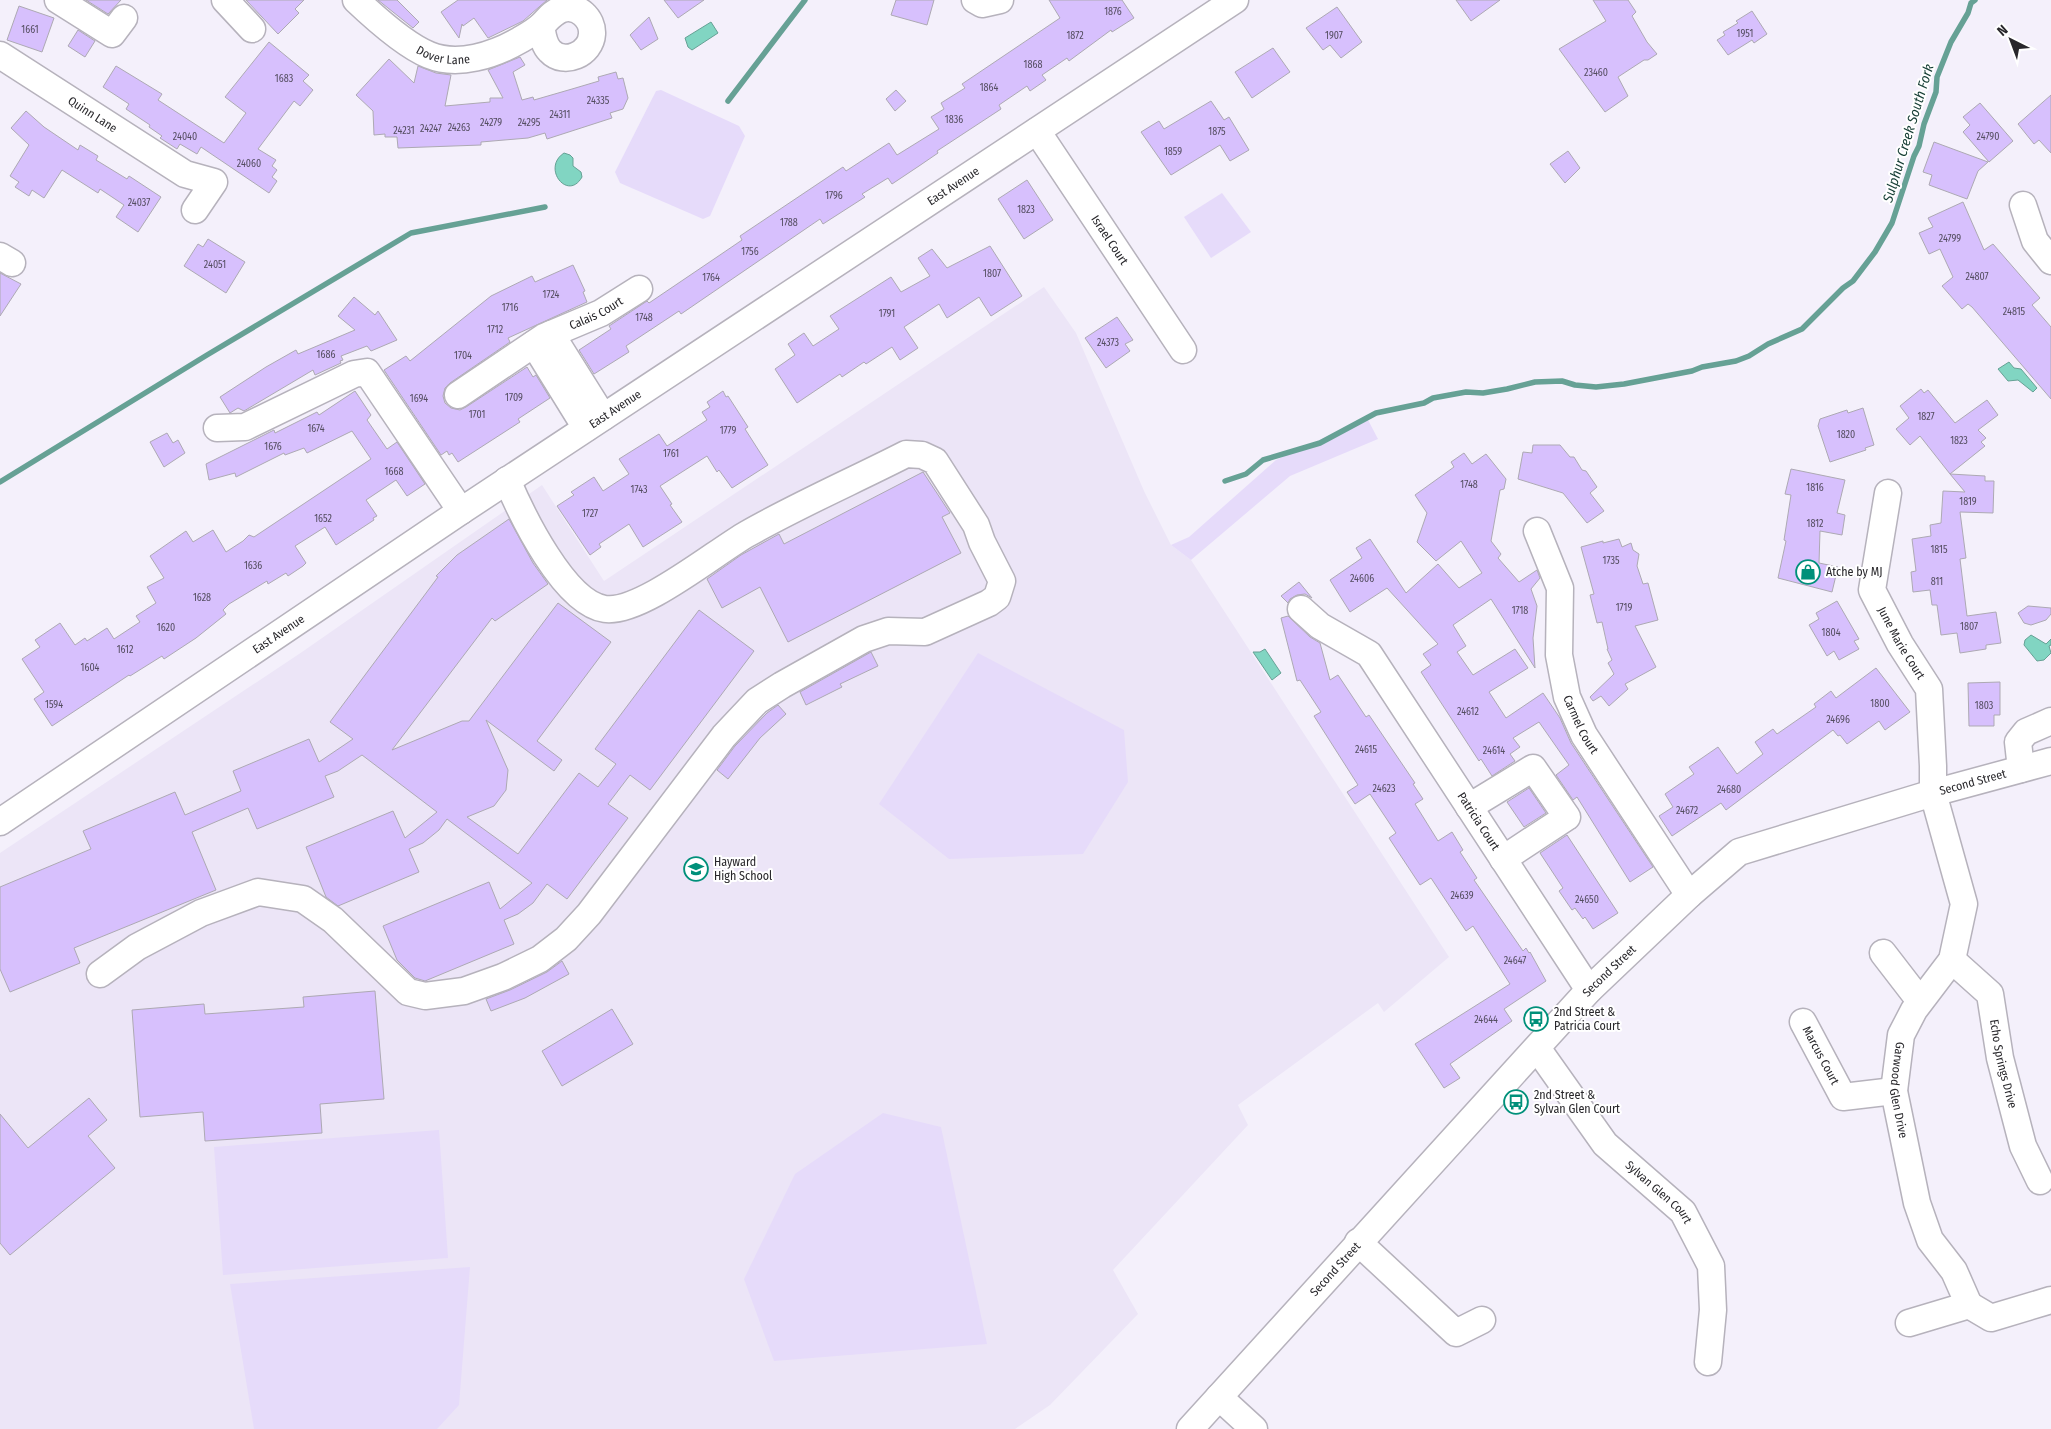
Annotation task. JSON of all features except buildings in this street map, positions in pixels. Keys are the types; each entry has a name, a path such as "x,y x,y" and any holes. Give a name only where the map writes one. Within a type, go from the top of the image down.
{"street":[{"path":"58,0 112,34 124,18"},
{"path":"225,0 252,29"},
{"name":"Dover Lane","path":"356,0 403,39 428,55 452,60 490,54 512,44 541,26"},
{"path":"975,0 982,4 1000,0"},
{"name":"East Avenue","path":"0,822 594,422 1037,131 1208,7 1235,0"},
{"name":"Quinn Lane","path":"0,55 185,174 214,182 195,210"},
{"name":"Israel Court","path":"1037,131 1183,350"},
{"path":"2023,205 2035,242 2051,261"},
{"name":"Calais Court","path":"458,395 543,339 601,313 639,289"},
{"path":"543,339 594,422"},
{"path":"217,428 245,427 354,374 367,372 461,511"},
{"path":"100,974 137,947 201,913 258,892 303,899 333,920 408,992 425,996 464,991 503,977 540,959 566,939 589,914 724,736 757,702 782,685 864,640 888,631 924,632 989,603 997,597 1002,581 982,542 976,525 956,493 935,461 922,455 906,454 747,534 648,597 626,607 605,609 586,602 571,588 527,525 507,480"},
{"name":"June Marie Court","path":"1888,493 1872,590 1900,644 1929,689 1933,793"},
{"name":"Carmel Court","path":"1537,531 1560,588 1558,655 1566,697 1584,735 1689,895"},
{"name":"Patricia Court","path":"1301,609 1320,626 1368,654 1589,990"},
{"path":"2021,769 2018,742 2026,732 2051,721"},
{"name":"Second Street","path":"1190,1429 1589,990 1689,895 1739,852 1933,793 2051,761"},
{"path":"1469,807 1533,768 1567,817 1502,859"},
{"name":"Garwood Glen Drive","path":"1933,793 1964,904 1952,960 1920,1002 1901,1034 1894,1091 1917,1203 1930,1240 1954,1271 1969,1305"},
{"path":"1883,953 1920,1002"},
{"name":"Echo Springs Drive","path":"1952,960 1990,994 2000,1058 2023,1146 2040,1181"},
{"name":"Marcus Court","path":"1803,1022 1843,1097 1894,1091"},
{"name":"Sylvan Glen Court","path":"1537,1048 1605,1144 1683,1212 1711,1266 1714,1310 1708,1362"},
{"path":"1358,1242 1456,1333 1482,1320"},
{"path":"1909,1324 1969,1305 1991,1318 2051,1300"},
{"path":"1219,1397 1254,1429"}],"shaded area":[{"path":"711,22 718,33 692,50 688,47 685,38"},
{"path":"661,90 739,126 745,136 710,216 703,219 620,183 615,172 656,91"},
{"path":"564,153 573,158 573,166 581,172 582,177 576,184 570,186 559,180 556,174 555,167 558,159"},
{"path":"1222,193 1251,232 1211,258 1184,217"},
{"name":"Hayward High School","path":"1044,287 1076,333 1144,491 1171,545 1191,560 1449,957 1384,1012 1378,1003 1238,1105 1248,1125 1113,1270 1138,1314 1050,1405 1015,1429 0,1429 0,853 302,652 542,485 604,581"},
{"path":"2009,362 2014,368 2021,369 2037,388 2033,392 2018,380 2008,381 1998,369"},
{"path":"1367,418 1378,439 1290,476 1191,560 1171,545 1189,537 1276,460"},
{"path":"2031,635 2046,644 2051,639 2051,645 2049,646 2051,653 2044,660 2037,661 2024,645 2025,640"},
{"path":"1265,649 1281,673 1272,680 1253,652 1260,652"},
{"path":"978,653 1124,730 1128,782 1083,854 949,859 879,804"},
{"path":"883,1113 941,1127 987,1344 774,1361 744,1279 795,1174"},
{"path":"439,1130 448,1258 223,1275 214,1147"},
{"path":"470,1267 459,1405 437,1429 254,1429 230,1284"}],"waterway":[{"path":"728,101 805,0"},
{"name":"Sulphur Creek South Fork","path":"1225,481 1246,474 1263,460 1320,443 1376,413 1424,403 1433,398 1466,392 1483,393 1535,382 1562,381 1575,385 1596,387 1624,384 1692,371 1702,367 1736,361 1802,329 1843,288 1853,281 1875,252 1892,223 1936,92 1937,77 1951,42 1968,13 1971,3 1975,0"},
{"path":"0,482 411,233 545,207"}],"place":[{"name":"Atche by MJ","path":"1808,572"},
{"name":"Hayward High School","path":"696,869"},
{"name":"2nd Street & Patricia Court","path":"1536,1019"},
{"name":"2nd Street & Sylvan Glen Court","path":"1516,1102"}]}
